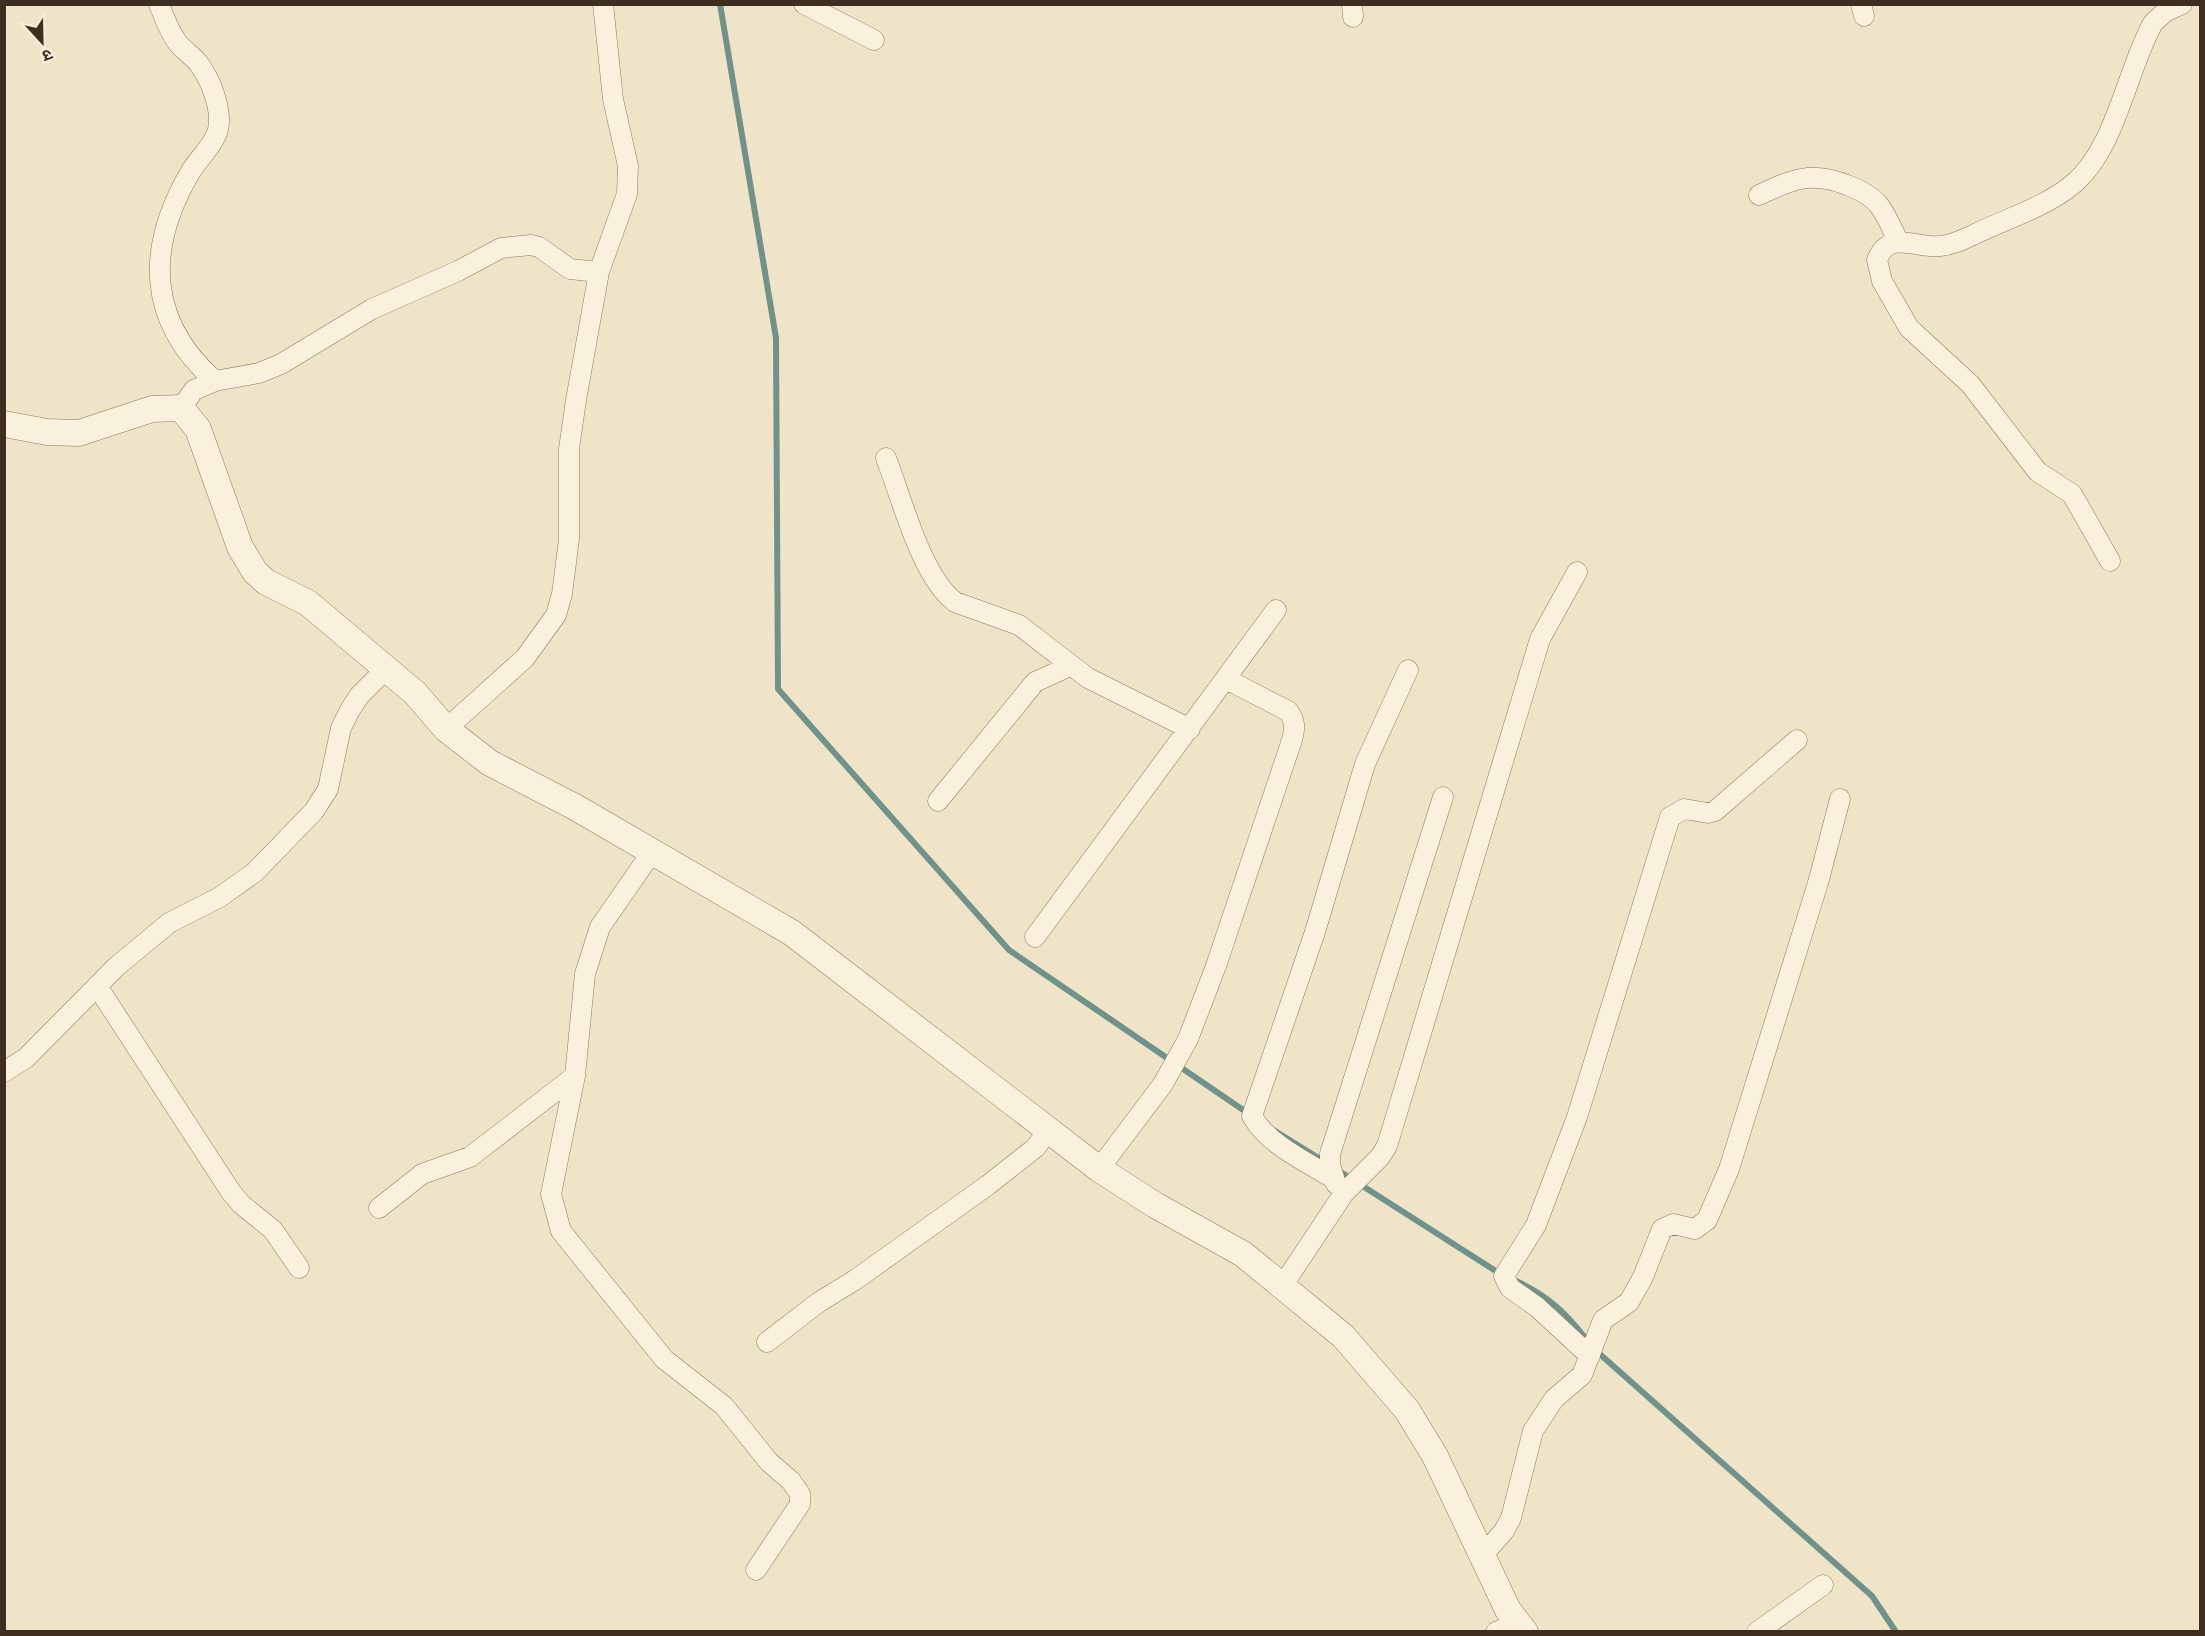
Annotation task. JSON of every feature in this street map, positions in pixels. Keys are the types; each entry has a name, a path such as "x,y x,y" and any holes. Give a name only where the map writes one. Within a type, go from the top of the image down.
{"street":[{"path":"159,4 177,42 199,63 218,107 218,132 180,192 163,240 158,275 177,334 192,359 215,381"},
{"path":"446,729 525,658 556,615 562,594 568,551 569,449 599,272 627,194 628,166 613,99 603,4"},
{"path":"804,4 874,40"},
{"path":"2110,561 2072,494 2038,472 1970,384 1909,328 1882,282 1877,267 1879,255 1898,241 1926,246 1952,244 2053,197 2070,186 2094,161 2153,23 2165,12 2182,4"},
{"path":"1759,195 1799,179 1813,176 1837,181 1864,193 1878,204 1898,241"},
{"path":"181,408 194,390 215,381 259,373 281,364 372,309 458,271 501,248 531,245 539,247 570,270 599,272"},
{"path":"4,424 47,432 79,433 152,409 181,408"},
{"path":"181,408 198,429 240,547 255,572 266,582 308,603 414,693 446,729 490,763 575,807 792,933 1099,1169 1155,1205 1243,1254 1343,1336 1407,1410 1436,1456 1508,1610 1513,1629"},
{"path":"886,458 930,573 939,588 955,602 1019,625 1070,666 1107,688 1190,729"},
{"path":"1283,1285 1340,1198 1354,1180 1380,1157 1387,1146 1540,639 1577,572"},
{"path":"1035,937 1276,610"},
{"path":"938,801 1035,682 1070,666"},
{"path":"4,1072 33,1051 97,986 169,923 220,897 255,872 314,810 328,789 341,728 359,696 385,670"},
{"path":"1334,1179 1272,1139 1262,1131 1252,1116 1315,932 1365,764 1408,670"},
{"path":"1099,1169 1163,1084 1179,1055 1216,966 1295,727 1288,711 1226,679"},
{"path":"1590,1356 1537,1307 1510,1288 1504,1276 1536,1225 1577,1117 1670,817 1683,809 1708,813 1715,811 1797,740"},
{"path":"1340,1198 1330,1165 1330,1154 1443,796"},
{"path":"1482,1556 1511,1518 1533,1431 1554,1399 1582,1375 1603,1320 1624,1306 1635,1293 1662,1228 1673,1224 1700,1227 1713,1207 1729,1169 1818,883 1840,799"},
{"path":"652,852 614,905 591,949 585,974 575,1076 551,1194 555,1217 561,1231 664,1359 724,1406 769,1462 796,1487 800,1504 756,1569"},
{"path":"97,986 231,1192 241,1204 273,1230 299,1268"},
{"path":"379,1208 422,1174 470,1157 575,1076"},
{"path":"767,1342 825,1297 855,1280 988,1185 1035,1148 1049,1130"},
{"path":"1757,1632 1823,1585"}],"waterway":[{"path":"720,4 776,338 778,689 1009,950 1249,1114"},
{"path":"1275,1131 1325,1162"},
{"path":"1336,1169 1502,1275"},
{"path":"1512,1279 1548,1300 1575,1326 1593,1348 1872,1596 1896,1632"}]}
